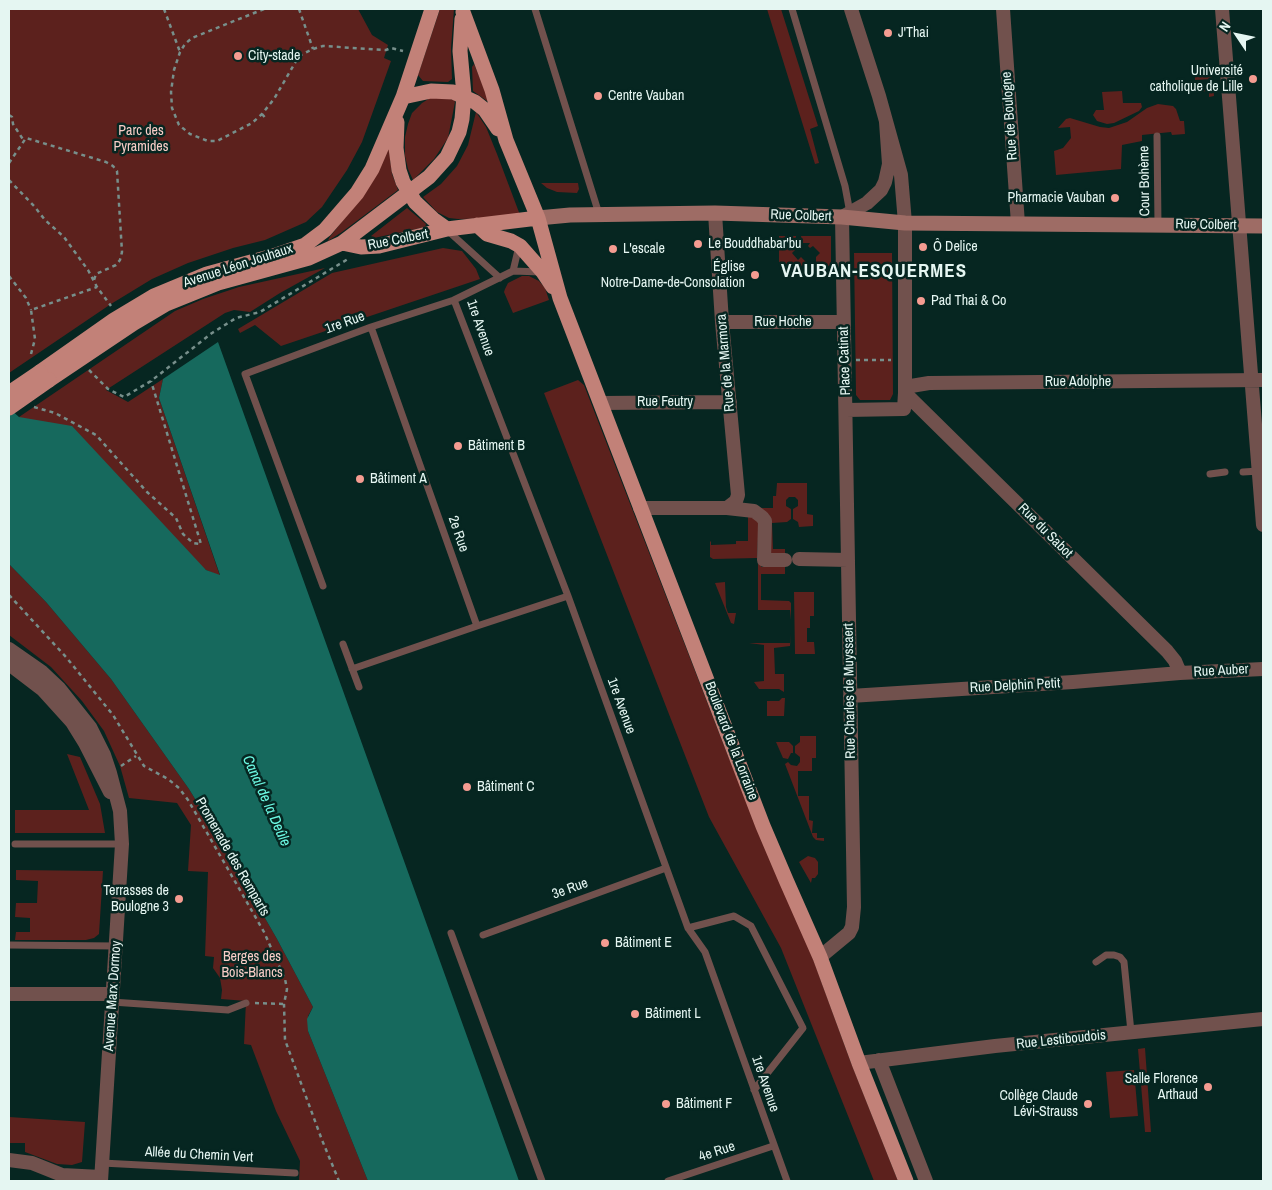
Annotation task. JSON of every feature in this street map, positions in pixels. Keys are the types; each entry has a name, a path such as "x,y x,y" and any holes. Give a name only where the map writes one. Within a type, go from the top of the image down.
{"main road":[{"name":"Avenue Léon Jouhaux","path":"9,408 45,376 118,318 154,296 207,274 304,245 314,239 334,221 364,182 378,158 403,97 432,9"},
{"name":"Avenue Léon Jouhaux","path":"9,393 78,361 142,318 183,297 218,284 309,258 342,243 429,177 447,157 462,119 464,96 460,51 463,10"},
{"name":"Boulevard de la Lorraine","path":"463,10 492,90 506,140 538,218 560,298 763,826 820,957 859,1063 906,1181"},
{"name":"Boulevard de la Lorraine","path":"403,97 437,91 453,92 464,96 485,110 506,140"},
{"name":"Avenue Léon Jouhaux","path":"397,113 396,148 399,170 409,193 423,210 447,229"},
{"name":"Rue Colbert","path":"342,243 369,247 379,246 447,229 538,218"},
{"name":"Boulevard de la Lorraine","path":"477,226 487,234 511,241 520,246 544,272 560,298"}],"street":[{"path":"851,9 900,170 905,223 905,390"},
{"name":"Rue de Boulogne","path":"1003,9 1018,224"},
{"path":"1222,9 1239,226 1257,380 1259,471 1263,525"},
{"path":"846,215 872,199 881,190 885,182 889,164 886,122"},
{"name":"Rue Colbert","path":"538,218 599,214 715,213 846,215 905,223 1263,226"},
{"name":"Rue de la Marmora","path":"715,213 722,322 738,495 736,501 727,508"},
{"name":"Place Catinat","path":"846,215 843,322 846,410 904,409 905,390"},
{"name":"Rue Hoche","path":"722,322 843,322"},
{"name":"Rue Adolphe","path":"905,390 929,383 1257,380"},
{"name":"Rue du Sabot","path":"905,390 1166,651 1175,661 1180,673"},
{"name":"Rue Feutry","path":"601,403 730,402"},
{"name":"Rue Charles de Muyssaert","path":"820,957 849,933 860,900 850,696 846,410"},
{"path":"640,508 727,508 754,512 765,521 764,560 848,560"},
{"name":"Avenue Marx Dormoy","path":"9,648 37,668 59,688 90,727 101,748 110,773 120,811 122,844 101,1179"},
{"name":"Avenue Marx Dormoy","path":"9,664 42,690 72,722 120,811"},
{"name":"Rue Auber","path":"1180,673 1263,669"},
{"name":"Rue Delphin Petit","path":"850,696 1073,682 1180,673"},
{"path":"9,994 113,998"},
{"name":"Rue Lestiboudois","path":"859,1063 1263,1019"},
{"path":"879,1060 926,1181"},
{"path":"9,1160 32,1163 62,1174 101,1179"}],"lane":[{"path":"535,9 599,214"},
{"path":"792,9 845,186 846,215"},
{"name":"Cour Bohème","path":"1157,136 1158,225"},
{"path":"447,229 500,278"},
{"path":"520,246 513,271 544,272"},
{"name":"1re Avenue","path":"513,271 454,300 568,596 688,928 705,952 786,1181"},
{"name":"1re Rue","path":"323,586 245,374 371,327 454,300"},
{"name":"2e Rue","path":"371,327 477,626"},
{"path":"1243,472 1259,471"},
{"path":"1210,474 1225,472"},
{"path":"352,669 568,596"},
{"path":"343,644 359,687"},
{"path":"15,844 122,844"},
{"name":"3e Rue","path":"483,935 666,868"},
{"path":"688,928 734,916 751,926 803,1028 754,1090"},
{"path":"450,933 542,1181"},
{"path":"9,945 116,946"},
{"path":"1096,962 1106,956 1114,955 1120,957 1124,962 1131,1032"},
{"path":"113,998 228,1010 246,1003"},
{"name":"4e Rue","path":"668,1181 773,1146"},
{"name":"Allée du Chemin Vert","path":"102,1163 295,1173"}],"path":[{"path":"164,9 180,52"},
{"path":"264,9 192,38 180,52 174,70 171,92 172,108 179,125 200,139 217,141 252,123 274,99 299,56 313,49 323,46 386,50 391,48 403,51"},
{"path":"299,9 313,49"},
{"path":"262,114 267,120"},
{"path":"9,115 12,117 13,124 24,141"},
{"path":"9,163 26,138 106,162 113,166 117,172 122,252 120,260 116,265 96,274 94,280"},
{"path":"9,180 45,220 64,237 88,270 118,318"},
{"path":"78,361 108,388 124,397 151,380 212,333 236,318 260,312 369,247"},
{"path":"9,276 26,298 31,310 35,338 31,354"},
{"path":"31,310 97,287"},
{"path":"844,361 905,360"},
{"path":"32,407 55,413 96,435 147,492 176,518 183,534 193,542 201,544 151,380"},
{"name":"Promenade des Remparts","path":"9,595 66,657 113,715 144,766 168,779 179,788 188,800 255,917 285,979 287,988 284,1004 285,1040 339,1181"},
{"path":"246,1003 284,1004"}],"green space":[{"name":"Parc des Pyramides","path":"9,9 358,9 372,35 388,45 384,58 391,61 362,142 347,170 322,207 306,222 265,240 188,263 152,279 111,304 9,373"},
{"path":"440,9 454,9 451,48 452,79 448,82 423,81 418,75"},
{"path":"767,9 781,9 818,126 810,129 819,163 815,164"},
{"path":"474,64 489,100 487,101 473,91 472,67"},
{"path":"1211,66 1212,79 1195,80 1194,67"},
{"path":"1213,84 1214,96 1209,97 1209,91 1193,92 1192,85"},
{"path":"1122,91 1123,103 1141,103 1142,107 1139,111 1114,123 1107,124 1097,121 1093,115 1096,110 1104,110 1102,92"},
{"path":"441,97 454,100 455,102 448,138 434,159 413,180 405,156 405,137 408,124 412,113 422,103 430,98"},
{"path":"1158,104 1173,106 1176,109 1180,121 1184,121 1185,134 1172,135 1171,132 1142,135 1142,141 1122,145 1121,169 1056,175 1054,151 1063,148 1071,138 1070,127 1058,128 1066,119 1070,118 1109,128 1127,122 1147,108"},
{"path":"476,112 486,127 497,154 520,215 517,218 449,218 437,212 423,197 441,184 457,166 468,145"},
{"path":"386,148 389,149 392,174 398,190 328,241 354,206"},
{"path":"541,183 578,183 579,189 577,193 557,192"},
{"path":"407,208 426,224 425,227 374,238 371,236"},
{"path":"779,236 796,236 796,249 792,253 798,260 801,257 810,266 779,265"},
{"path":"801,236 831,236 831,266 816,266 816,257 820,253 813,246 810,248 808,246 810,243 802,243"},
{"path":"443,248 462,251 476,269 480,279 281,346 255,325 240,333 238,329 332,273"},
{"path":"854,253 892,253 893,394 890,400 860,400 856,395"},
{"path":"325,268 250,312 234,310 225,313 106,390 128,402 163,379 159,398 220,576 206,570 19,417 175,311 239,287"},
{"path":"522,276 529,276 539,281 545,288 549,300 513,313 504,292 508,283"},
{"path":"578,380 584,385 728,756 808,945 850,1060 898,1181 874,1181 781,948 709,817 544,393"},
{"path":"777,483 807,483 807,514 813,515 813,526 799,527 798,522 793,519 793,509 798,506 798,500 795,497 789,497 786,500 786,506 791,509 791,519 787,522 772,523 773,549 785,549 785,557 776,557 770,553 769,523 746,508 773,508 773,496 776,496"},
{"path":"748,515 759,519 757,558 713,559 710,557 711,541 711,545 736,544 736,541 748,541"},
{"path":"758,562 761,564 761,567 785,563 785,574 761,574 761,600 789,601 791,603 791,620 790,610 758,610"},
{"name":"Berges des Bois-Blancs","path":"9,564 46,602 111,679 189,789 222,843 277,939 313,1007 308,1016 308,1031 368,1181 299,1181 300,1161 276,1111 251,1045 244,1044 246,1001 221,999 220,978 213,968 214,957 205,956 208,872 188,871 191,825 177,803 129,798 120,766 104,731 82,701 51,667 9,635"},
{"path":"725,582 728,613 736,613 734,624 731,623 715,583"},
{"path":"794,592 814,592 814,616 810,616 810,628 807,628 807,642 814,642 815,654 795,654"},
{"path":"791,633 790,646 774,648 775,674 784,674 784,692 779,689 759,689 754,682 764,681 764,645 749,643 790,643"},
{"path":"785,698 784,716 767,716 767,701 779,701"},
{"path":"800,736 816,736 816,758 812,758 812,771 798,771 798,796 809,796 809,820 813,821 812,833 817,833 817,838 824,838 824,841 816,840 813,837 785,764 788,762 791,765 797,766 800,762 800,757 795,753 795,746 800,742"},
{"path":"776,742 789,742 793,746 793,753 791,753 788,759 783,758"},
{"path":"67,754 80,757 100,804 105,833 15,833 15,810 89,810"},
{"path":"808,856 815,858 818,862 818,874 815,878 812,878 811,883 799,862"},
{"path":"16,870 103,871 99,934 94,938 86,940 15,940 16,932 30,932 30,918 15,917 16,903 37,903 38,881 16,880"},
{"path":"1145,1048 1151,1132 1145,1132 1138,1049"},
{"path":"1134,1070 1138,1116 1110,1118 1106,1072"},
{"path":"9,1117 85,1122 82,1162 72,1165 57,1164 25,1152 25,1143 9,1143"}],"water":[{"name":"Canal de la Deûle","path":"218,342 519,1181 368,1181 308,1031 307,1019 313,1007 277,939 222,843 189,789 111,679 46,602 9,564 9,408 19,417 72,426 206,570 220,575 159,398 163,379"}],"place":[{"name":"J'Thai","path":"888,33"},
{"name":"City-stade","path":"238,56"},
{"name":"Université catholique de Lille","path":"1253,79"},
{"name":"Centre Vauban","path":"598,96"},
{"name":"Pharmacie Vauban","path":"1115,198"},
{"name":"Le Bouddhabar'bu","path":"698,244"},
{"name":"Ô Delice","path":"923,247"},
{"name":"L'escale","path":"613,249"},
{"name":"Église Notre-Dame-de-Consolation","path":"755,275"},
{"name":"Pad Thai & Co","path":"921,301"},
{"name":"Bâtiment B","path":"458,446"},
{"name":"Bâtiment A","path":"360,479"},
{"name":"Bâtiment C","path":"467,787"},
{"name":"Terrasses de Boulogne 3","path":"179,899"},
{"name":"Bâtiment E","path":"605,943"},
{"name":"Bâtiment L","path":"635,1014"},
{"name":"Salle Florence Arthaud","path":"1208,1087"},
{"name":"Bâtiment F","path":"666,1104"},
{"name":"Collège Claude Lévi-Strauss","path":"1088,1104"}],"district":[{"name":"VAUBAN-ESQUERMES","path":"874,272"}]}
